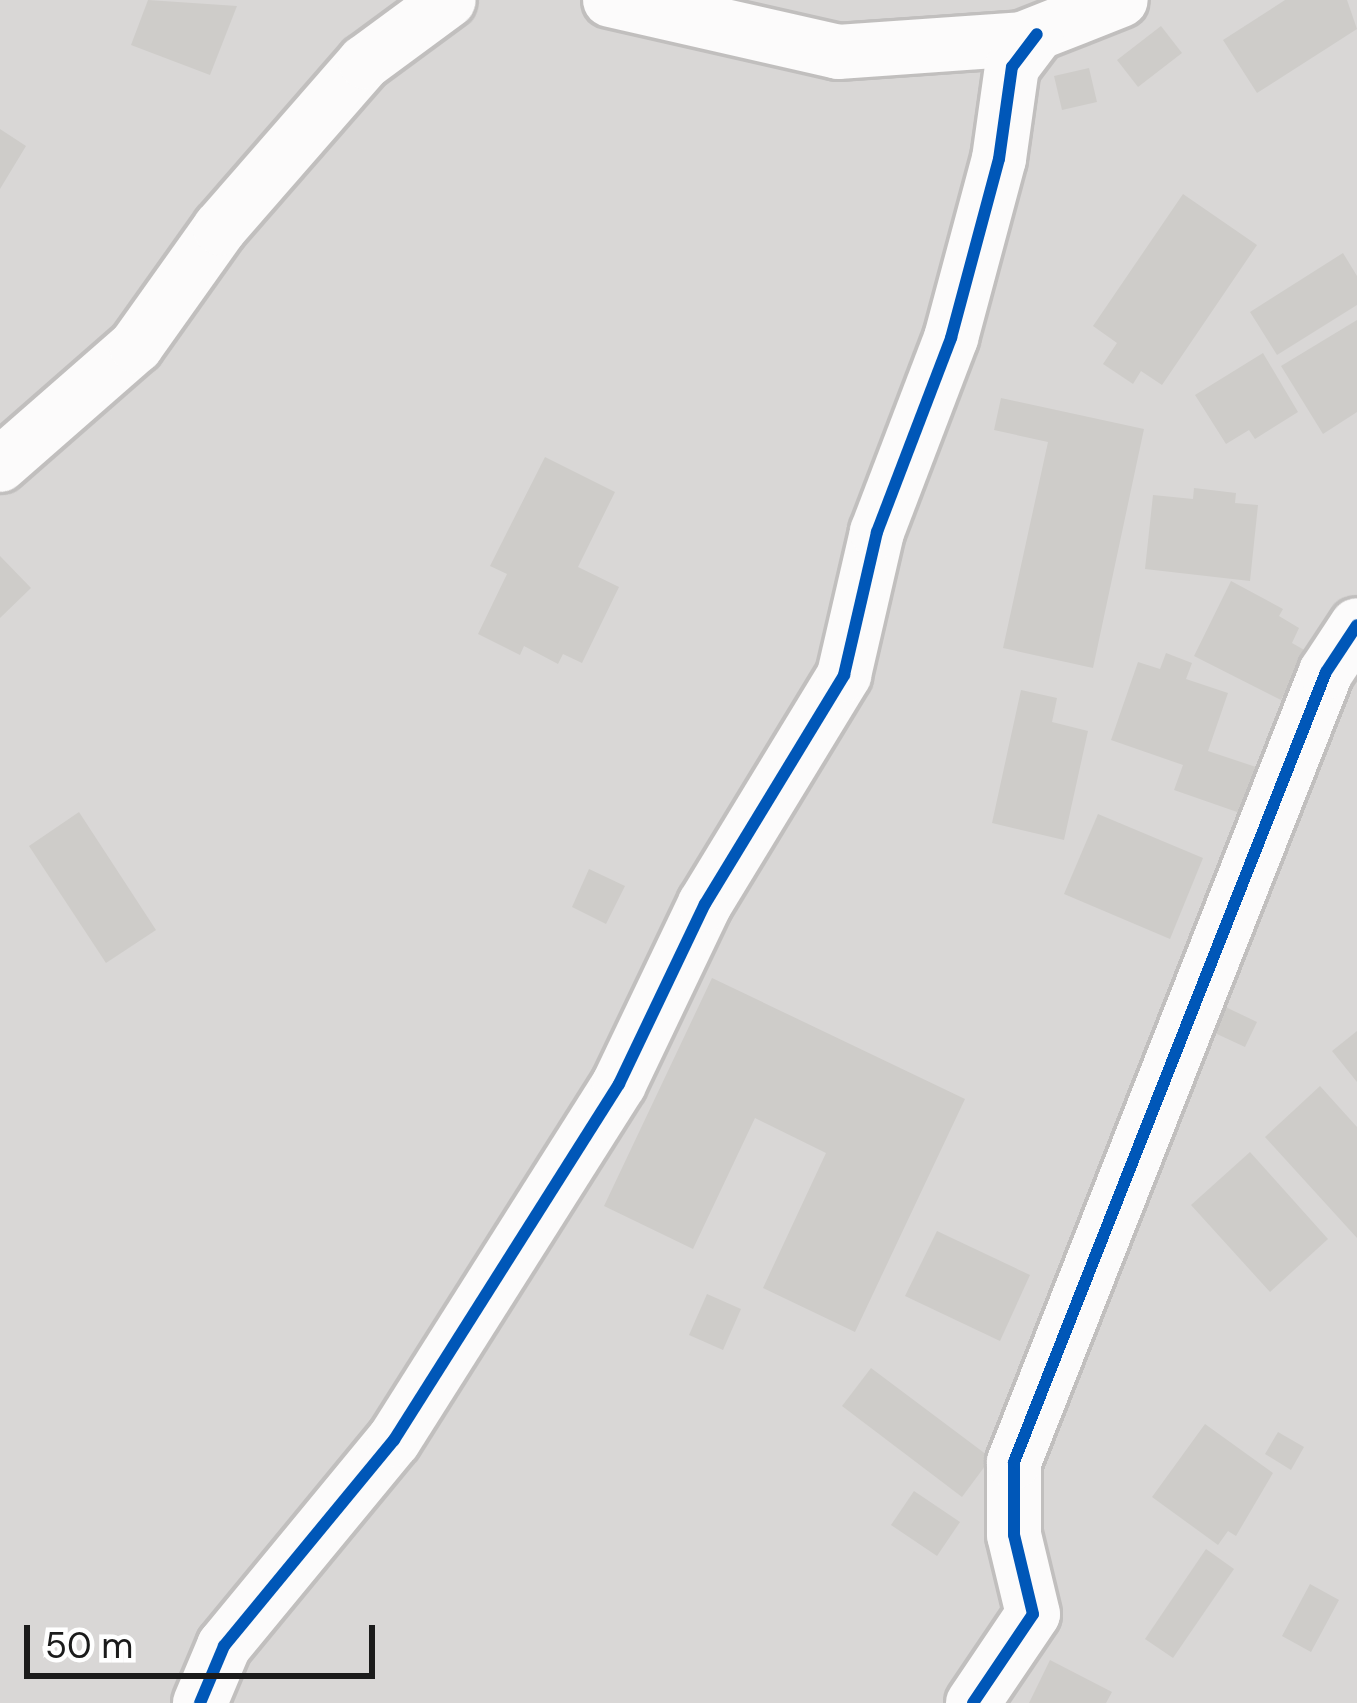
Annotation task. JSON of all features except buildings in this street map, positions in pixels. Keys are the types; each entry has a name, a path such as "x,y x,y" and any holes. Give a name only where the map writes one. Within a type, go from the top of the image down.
{"street":[{"path":"0,464 136,346 220,228 365,62 449,0"},
{"path":"610,0 838,52 964,49 1037,34 1120,0"},
{"path":"200,1703 224,1646 394,1440 628,1070 705,904 844,675 877,532 951,338 999,159 1012,67 1037,34"},
{"path":"974,1703 1033,1614 1015,1534 1014,1462 1326,671 1357,625"}],"shaded area":[{"path":"0,0 1357,0 1357,1703 0,1703"}],"cycle path":[{"path":"200,1703 224,1646 394,1440 619,1084 705,904 844,675 877,532 951,338 999,159 1012,67 1037,34"},
{"path":"973,1703 1033,1614 1014,1535 1014,1462 1326,672 1357,625"}]}
